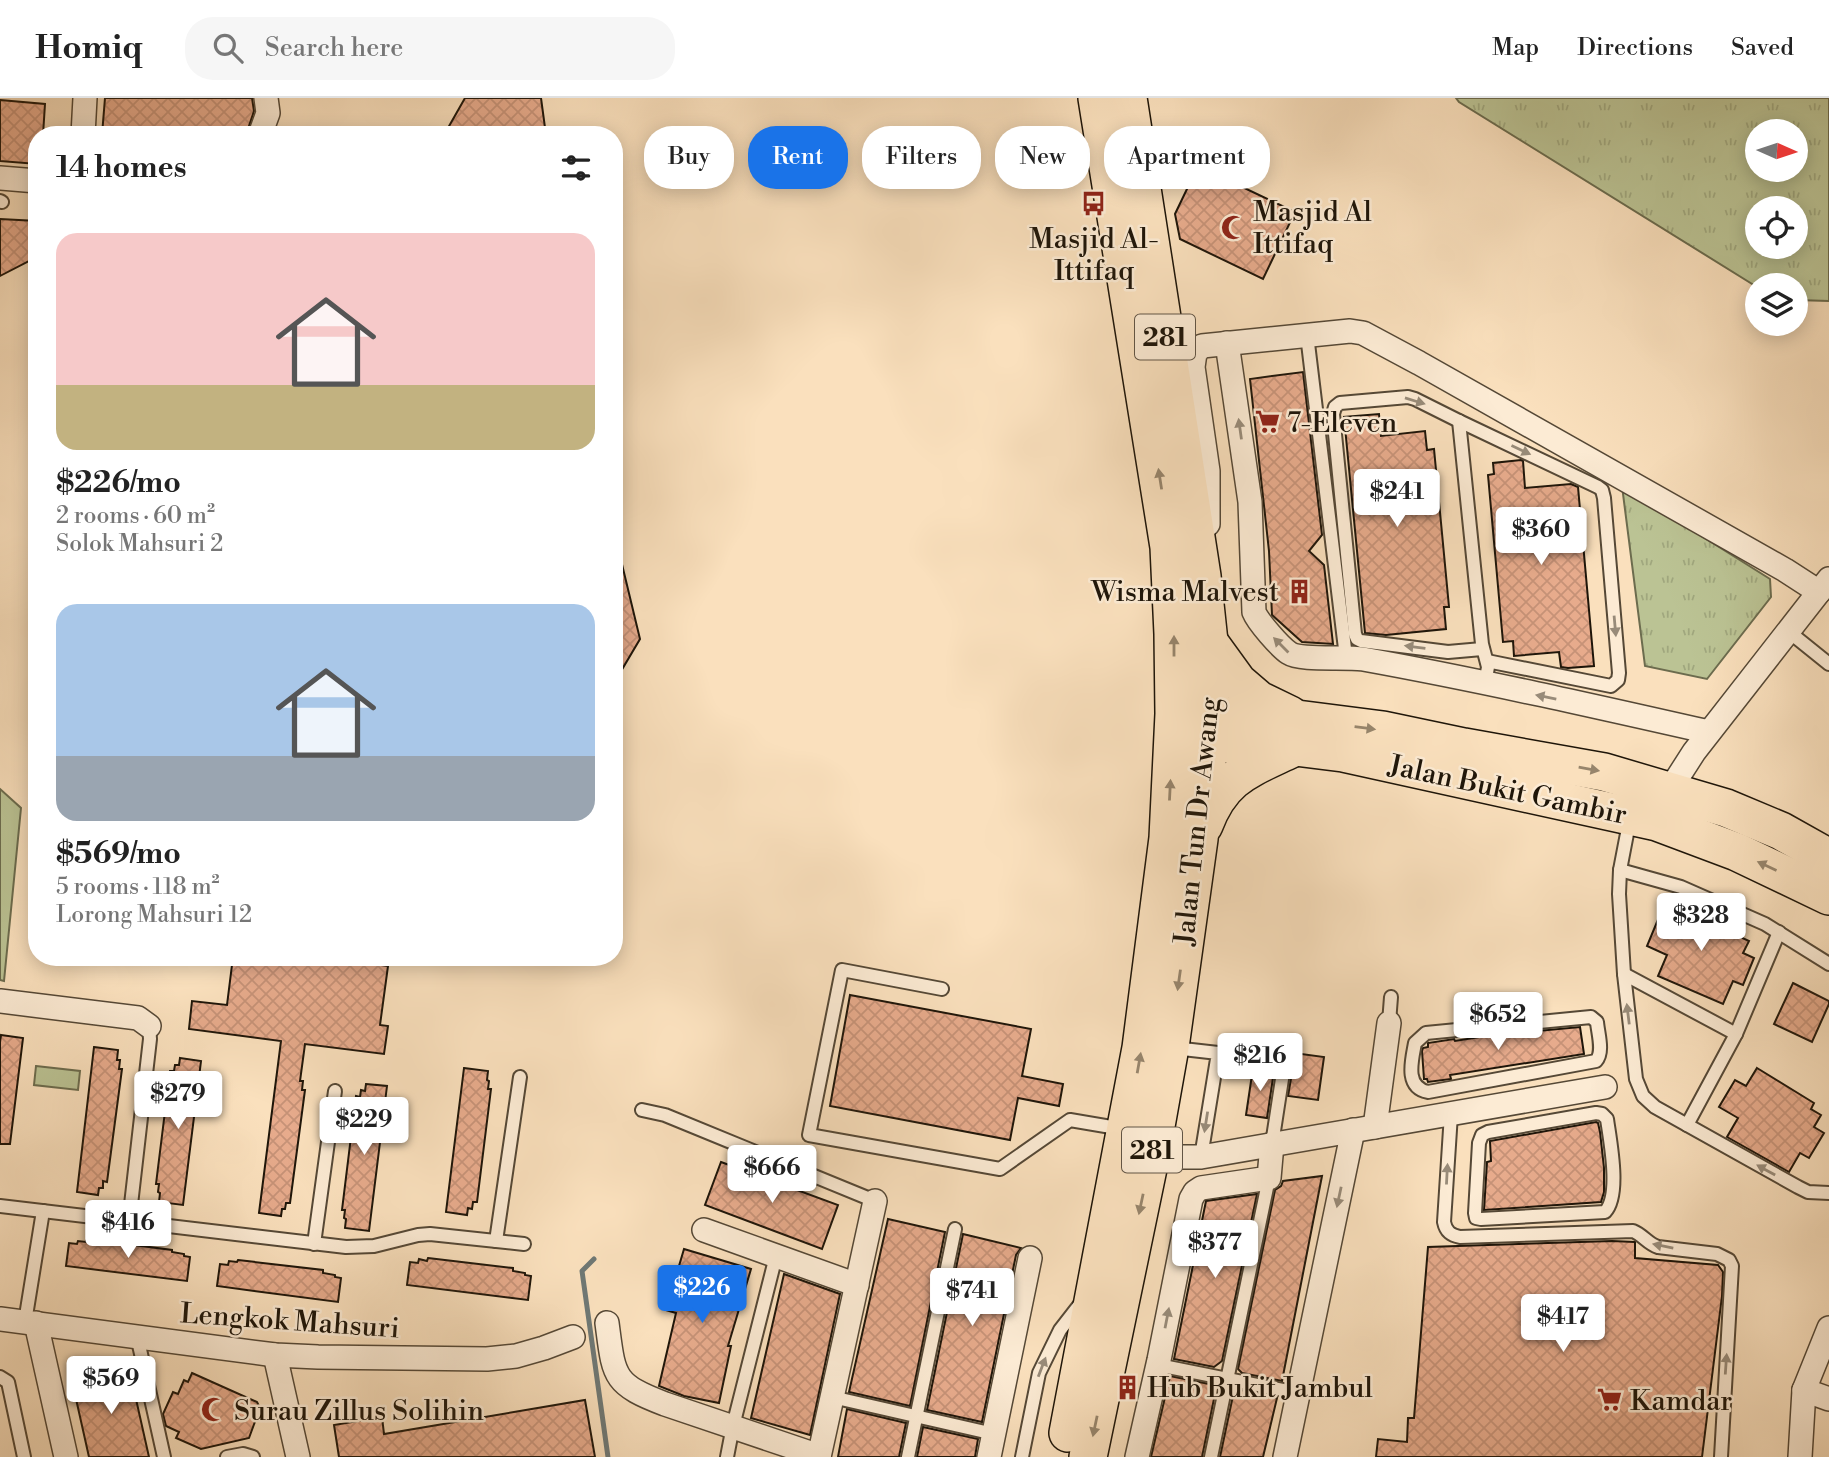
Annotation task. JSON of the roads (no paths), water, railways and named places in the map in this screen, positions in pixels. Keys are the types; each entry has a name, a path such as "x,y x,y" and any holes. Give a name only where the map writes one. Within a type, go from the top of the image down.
{"main road":[{"name":"Jalan Tun Dr Awang","path":"1088,1457 1139,1142 1142,1048 1168,838 1174,634 1169,547 1097,98"},
{"name":"Jalan Tun Dr Awang","path":"1063,1457 1098,1274 1170,1047 1199,839 1209,729 1209,642 1202,576 1128,98"},
{"path":"1199,839 1211,808 1223,790 1234,778 1253,767 1296,733 1238,682 1209,642"},
{"name":"Jalan Bukit Gambir","path":"1173,728 1296,733 1383,730 1604,772 1738,852 1829,895"},
{"name":"Jalan Bukit Gambir","path":"1662,807 1726,807 1781,831 1829,858"}],"street":[{"path":"83,126 85,98"},
{"path":"263,126 268,113 267,98"},
{"path":"0,177 28,180"},
{"path":"1202,576 1208,544 1208,471 1193,367 1195,353 1202,346 1227,343 1350,331 1363,333 1784,570 1824,586 1694,752 1662,807"},
{"path":"1227,343 1251,502 1254,612 1257,620 1289,653 1299,656 1485,665 1612,710 1709,732"},
{"path":"0,1001 138,1018 149,1026"},
{"path":"1285,1457 1298,1393 1389,1023"},
{"path":"1139,1142 1176,1157 1201,1157 1599,1088"},
{"path":"1137,1457 1191,1199 1201,1188 1269,1178 1272,1144"},
{"path":"607,1323 612,1363 618,1376 629,1388 643,1396 819,1456 875,1201"},
{"path":"704,1230 857,1285"},
{"path":"989,1457 1030,1258"},
{"name":"Lengkok Mahsuri","path":"0,1319 275,1355 318,1357 487,1359 516,1356 573,1337"},
{"path":"30,1323 66,1457"},
{"path":"1800,1457 1804,1390 1829,1328"},
{"path":"275,1355 298,1457"},
{"path":"1804,1390 1829,1399"}],"lane":[{"path":"1307,335 1346,657"},
{"path":"1408,397 1459,421 1598,486 1602,491 1619,673 1618,680 1611,686 1485,665 1448,652 1357,639 1333,414 1335,407 1340,403 1408,397"},
{"path":"1459,421 1485,665"},
{"path":"1788,631 1829,664"},
{"path":"1662,807 1620,870 1619,908 1624,974 1636,1079 1643,1096 1655,1107 1798,1187 1808,1192 1829,1193"},
{"path":"1620,870 1681,887 1765,924 1829,964"},
{"path":"1687,1125 1736,1034 1779,932"},
{"path":"942,989 842,970 809,1135 1000,1169 1070,1120 1139,1142"},
{"path":"1624,974 1736,1034"},
{"path":"1389,1023 1391,997"},
{"path":"1591,1017 1597,1022 1600,1052 1596,1061 1498,1079 1428,1092 1422,1090 1410,1076 1415,1043 1426,1033 1591,1017"},
{"path":"129,1222 150,1039 149,1026"},
{"path":"1170,1047 1280,1063 1284,1066 1272,1144"},
{"path":"1201,1157 1217,1054"},
{"path":"496,1241 520,1077"},
{"path":"1492,1131 1498,1079"},
{"path":"1597,1113 1599,1088"},
{"path":"314,1244 335,1091"},
{"path":"642,1111 665,1115 875,1201"},
{"path":"1597,1113 1607,1119 1613,1167 1612,1200 1605,1212 1481,1219 1476,1217 1479,1143 1482,1135 1597,1113"},
{"path":"1451,1114 1444,1222 1448,1233 1460,1237 1633,1231 1651,1245 1717,1254 1729,1260 1732,1266 1721,1457"},
{"path":"1211,1457 1269,1178"},
{"path":"0,1206 346,1247 374,1246 430,1234 524,1244"},
{"path":"30,1323 43,1211"},
{"path":"908,1457 956,1229"},
{"path":"727,1457 776,1256"},
{"path":"1022,1457 1039,1373 1060,1330 1080,1305 1098,1274"},
{"path":"136,1336 164,1457"},
{"path":"1158,1365 1298,1393"},
{"path":"0,1377 8,1382 24,1457"},
{"path":"832,1397 994,1434"},
{"path":"227,1457 243,1454 253,1457"}],"waterway":[{"path":"594,1259 582,1271 608,1457"}],"place":[{"name":"Masjid Al- Ittifaq","path":"1094,204"},
{"name":"Masjid Al Ittifaq","path":"1233,227"},
{"name":"7-Eleven","path":"1267,422"},
{"name":"Wisma Malvest","path":"1299,591"},
{"name":"Hub Bukit Jambul","path":"1127,1387"},
{"name":"Kamdar","path":"1610,1400"},
{"name":"Surau Zillus Solihin","path":"214,1410"}]}
